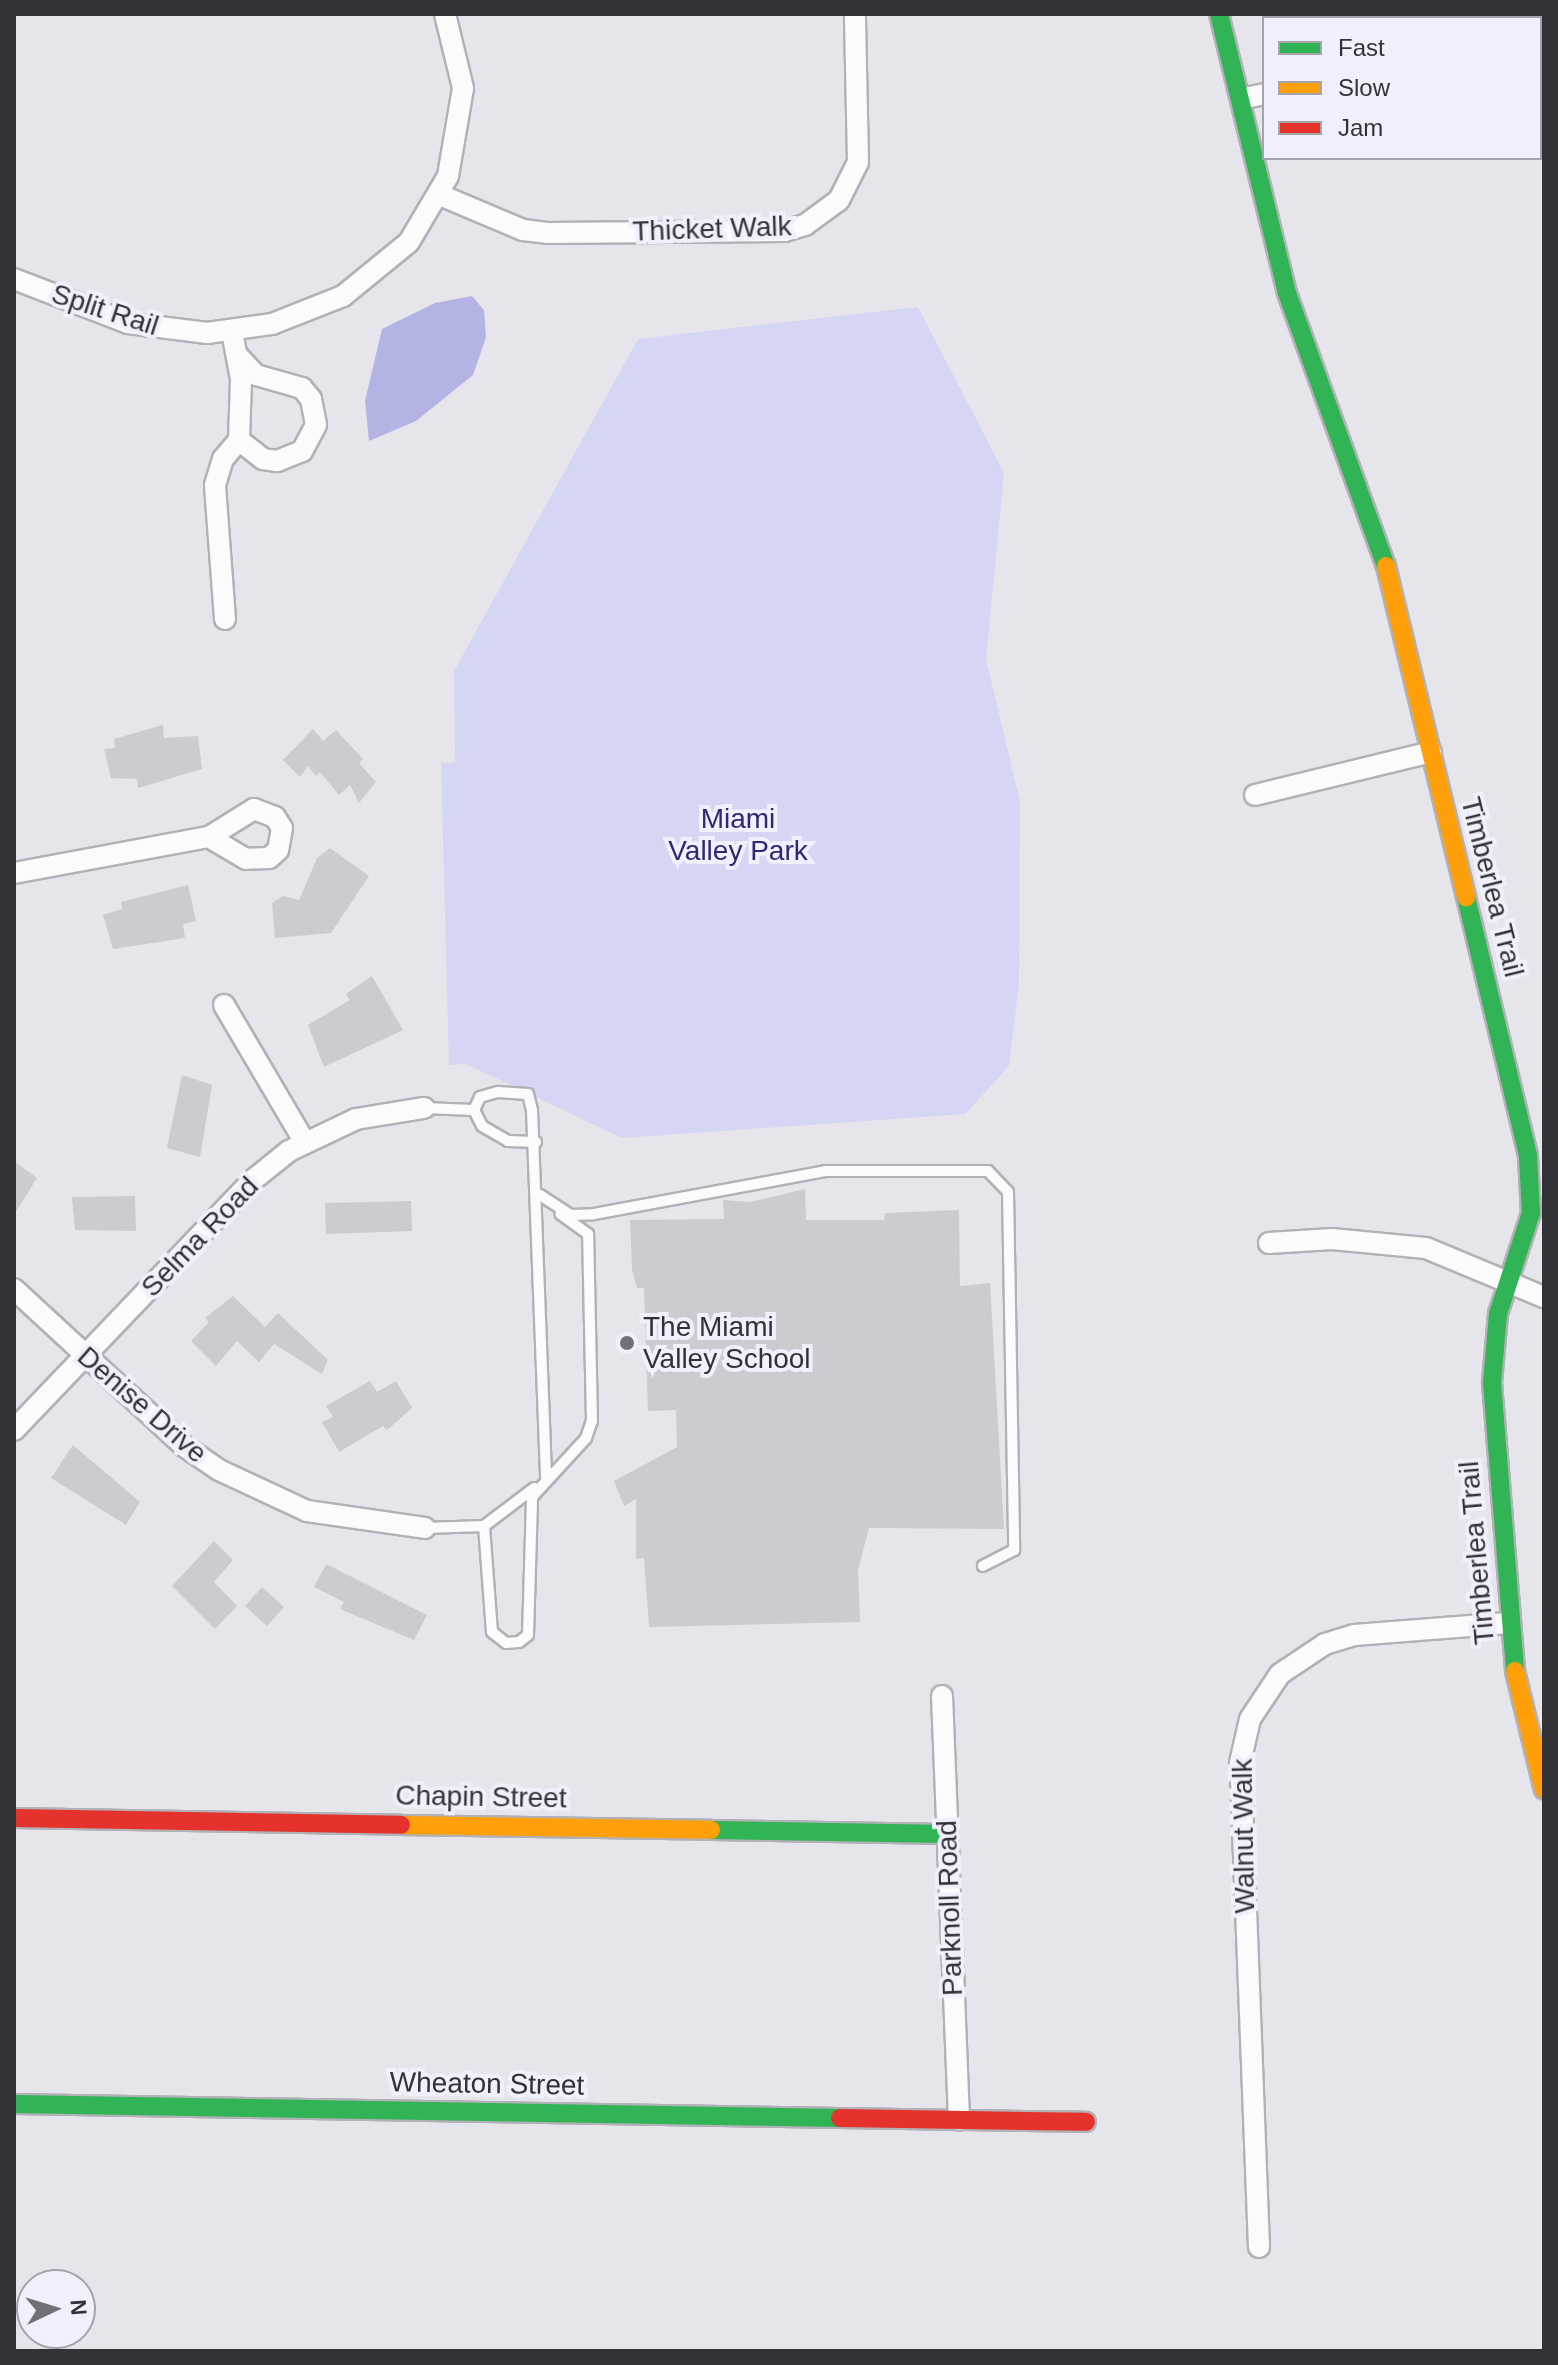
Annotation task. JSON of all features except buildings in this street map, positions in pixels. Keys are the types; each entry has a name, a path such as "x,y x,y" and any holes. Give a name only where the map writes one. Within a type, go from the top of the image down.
{"street":[{"name":"Split Rail","path":"14,279 128,323 232,332 343,296 409,242 440,195 463,88 445,14"},
{"name":"Thicket Walk","path":"440,195 523,230 547,233 785,231 805,225 839,200 858,162 855,14"},
{"name":"Timberlea Trail","path":"1219,14 1287,293 1385,561 1528,1156 1531,1213 1493,1336 1492,1383 1508,1623 1544,1790"},
{"path":"1241,99 1262,94"},
{"path":"225,619 215,485 223,459 239,440 238,356 232,332"},
{"path":"238,356 256,375 302,388 316,411 312,439 290,459 263,459 239,440"},
{"path":"1255,795 1431,752"},
{"path":"14,873 209,837"},
{"path":"224,1005 304,1141"},
{"name":"Selma Road","path":"14,1430 253,1180 304,1141 356,1119 424,1108"},
{"path":"1269,1243 1332,1239 1426,1248 1510,1279 1544,1297"},
{"name":"Denise Drive","path":"14,1289 84,1357 184,1446 267,1495 352,1521 425,1528"},
{"name":"Walnut Walk","path":"1259,2247 1240,1763 1250,1719 1280,1674 1325,1644 1355,1635 1508,1623"},
{"name":"Parknoll Road","path":"942,1696 959,2120"},
{"name":"Chapin Street","path":"14,1818 947,1834"},
{"name":"Wheaton Street","path":"14,2104 1086,2122"}],"lane":[{"path":"474,1110 480,1097 528,1094 536,1142 540,1195 546,1479 530,1511 528,1635 519,1642 506,1643 492,1632 484,1526"},
{"path":"424,1108 474,1110"},
{"path":"474,1110 482,1126 508,1141 536,1142"},
{"path":"540,1195 571,1215 594,1214 825,1171 988,1171 1008,1192 1014,1550 983,1566"},
{"path":"425,1528 484,1526 546,1479 586,1438 592,1421 588,1234 540,1195"}],"green space":[{"name":"Miami Valley Park","path":"918,307 1004,473 986,659 1020,802 1019,984 1009,1066 965,1114 622,1138 466,1064 449,1065 441,763 455,762 454,671 638,339"}],"shaded area":[{"path":"472,296 484,310 486,337 473,375 416,421 369,441 365,401 382,329 435,303"}],"traffic: fast":[{"path":"1219,14 1287,293 1386,566"},
{"path":"1466,897 1528,1156 1531,1213 1498,1314 1492,1383 1515,1671"},
{"path":"711,1830 947,1834"},
{"path":"14,2104 840,2118"}],"traffic: slow":[{"path":"1386,566 1466,897"},
{"path":"1515,1671 1544,1790"},
{"path":"401,1825 711,1830"}],"traffic: jam":[{"path":"14,1818 401,1825"},
{"path":"840,2118 1086,2122"}],"place":[{"name":"The Miami Valley School","path":"627,1343"}]}
